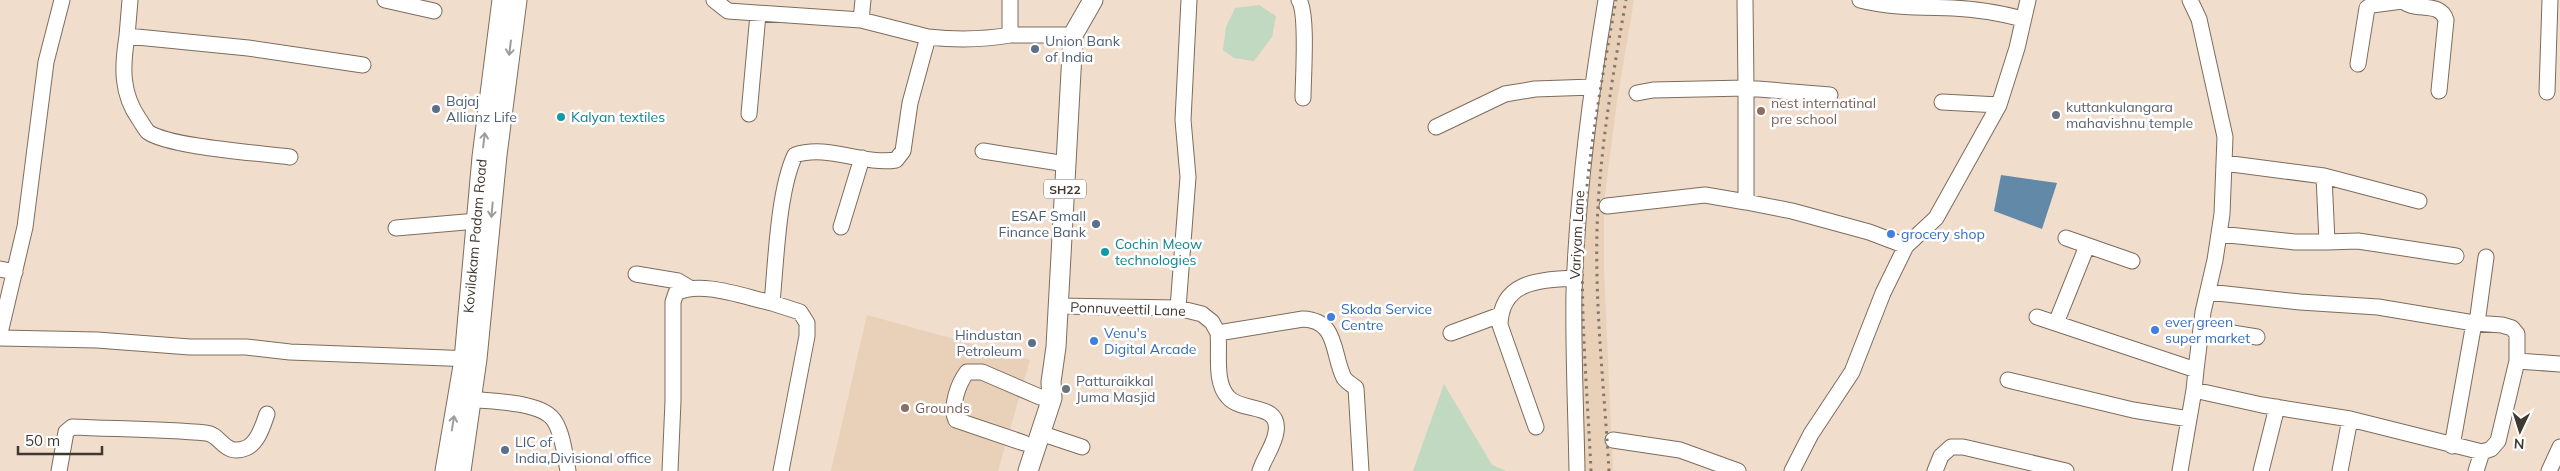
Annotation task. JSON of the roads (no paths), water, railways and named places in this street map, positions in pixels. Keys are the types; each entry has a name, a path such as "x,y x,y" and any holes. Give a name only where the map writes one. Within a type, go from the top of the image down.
{"main road":[{"name":"Kovilakam Padam Road","path":"461,471 470,399 470,360 477,221 484,138 502,0"},
{"name":"Kovilakam Padam Road","path":"445,471 470,360 516,0"},
{"name":"SH22","path":"1016,471 1024,443 1045,390 1056,347 1073,35 1093,0"},
{"name":"SH22","path":"1028,471 1052,398 1045,390"}],"street":[{"path":"0,333 7,270 25,227 46,62 62,0"},
{"path":"130,0 122,65 124,89 135,114 148,131 169,141 290,157"},
{"path":"385,0 434,11"},
{"path":"714,0 728,11 861,20 928,37 954,40 987,39 1010,35 1073,35"},
{"path":"861,20 863,0"},
{"path":"1010,0 1010,35"},
{"path":"1178,308 1188,177 1183,120 1189,0"},
{"path":"1299,0 1303,5 1304,23 1303,98"},
{"name":"Variyam Lane","path":"1577,471 1575,278 1581,181 1606,0"},
{"path":"1745,0 1746,202"},
{"path":"1860,0 1907,8 1965,4 2022,19"},
{"path":"1792,471 1811,434 1852,372 1883,293 1906,246 1936,218 1999,105 2017,48 2022,19 2028,0"},
{"path":"2180,471 2194,390 2201,328 2219,234 2225,186 2225,137 2222,116 2199,19 2190,0"},
{"path":"2547,92 2550,0"},
{"path":"2358,64 2367,8 2372,5 2402,1 2408,5 2436,9 2444,14 2446,20 2439,91"},
{"path":"749,114 758,14"},
{"path":"127,36 248,48 363,65"},
{"path":"772,303 784,196 790,165 795,155 808,151 883,162 896,160 903,151 910,103 928,37"},
{"path":"1436,127 1505,94 1535,89 1593,88"},
{"path":"1637,93 1654,90 1746,88 1830,94"},
{"path":"1942,102 1999,105"},
{"path":"983,151 1066,164"},
{"path":"841,227 862,158"},
{"path":"2224,163 2324,176 2419,201"},
{"path":"2324,176 2327,242"},
{"path":"1607,206 1705,195 1792,212 1869,232 1906,246"},
{"path":"396,228 477,221"},
{"path":"2219,234 2294,242 2358,241 2456,256"},
{"path":"2066,238 2132,262"},
{"path":"2056,323 2087,246"},
{"path":"2452,446 2476,323 2486,257"},
{"path":"636,274 678,281 688,287 703,288 772,303 800,312 807,324 807,336 781,471"},
{"path":"1536,427 1500,325 1500,315 1507,298 1534,280 1575,278"},
{"path":"670,471 673,402 673,302 676,293 688,287"},
{"path":"2194,390 2277,407 2350,419 2482,452 2491,449 2498,441 2517,361 2518,334 2512,328 2502,325 2476,323 2378,307 2300,302 2208,292"},
{"name":"Ponnuveettil Lane","path":"1057,306 1178,308 1202,314 1212,322 1218,334"},
{"path":"1451,333 1500,315"},
{"path":"2037,317 2196,370"},
{"path":"1260,471 1277,431 1274,419 1266,410 1242,405 1228,398 1222,387 1218,334 1303,319 1315,320 1323,325 1330,334 1345,380 1356,388 1361,471"},
{"path":"2201,328 2258,337"},
{"path":"0,338 97,340 470,360"},
{"path":"2517,361 2560,364"},
{"path":"1024,443 956,420 952,413 961,380 967,372 982,372 1045,390"},
{"path":"2008,380 2133,410 2189,419"},
{"path":"470,399 533,407 547,413 556,422 568,471"},
{"path":"2261,471 2277,407"},
{"path":"59,471 62,443 66,432 72,427 207,433 228,448 238,450 248,448 258,437 267,414"},
{"path":"2340,471 2350,419"},
{"path":"1040,433 1082,447"},
{"path":"1613,440 1680,450 1738,471"},
{"path":"1935,471 1942,456 1951,447 2066,471"},
{"path":"2549,471 2560,448"},
{"path":"2476,471 2482,452"}],"water":[{"path":"2001,175 2057,183 2042,229 1994,211"}],"railway":[{"path":"1591,471 1584,338 1583,239 1585,206 1598,103 1616,0"},
{"path":"1609,471 1598,305 1598,206 1605,128 1626,0"}],"place":[{"name":"Union Bank of India","path":"1035,49"},
{"name":"Bajaj Allianz Life","path":"436,109"},
{"name":"nest internatinal pre school","path":"1761,111"},
{"name":"kuttankulangara mahavishnu temple","path":"2056,115"},
{"name":"Kalyan textiles","path":"561,117"},
{"name":"ESAF Small Finance Bank","path":"1096,224"},
{"name":"grocery shop","path":"1891,234"},
{"name":"Cochin Meow technologies","path":"1105,252"},
{"name":"Skoda Service Centre","path":"1331,317"},
{"name":"ever green super market","path":"2155,330"},
{"name":"Venu's Digital Arcade","path":"1094,341"},
{"name":"Hindustan Petroleum","path":"1032,343"},
{"name":"Patturaikkal Juma Masjid","path":"1066,389"},
{"name":"Grounds","path":"905,408"},
{"name":"LIC of India,Divisional office","path":"505,450"}]}
